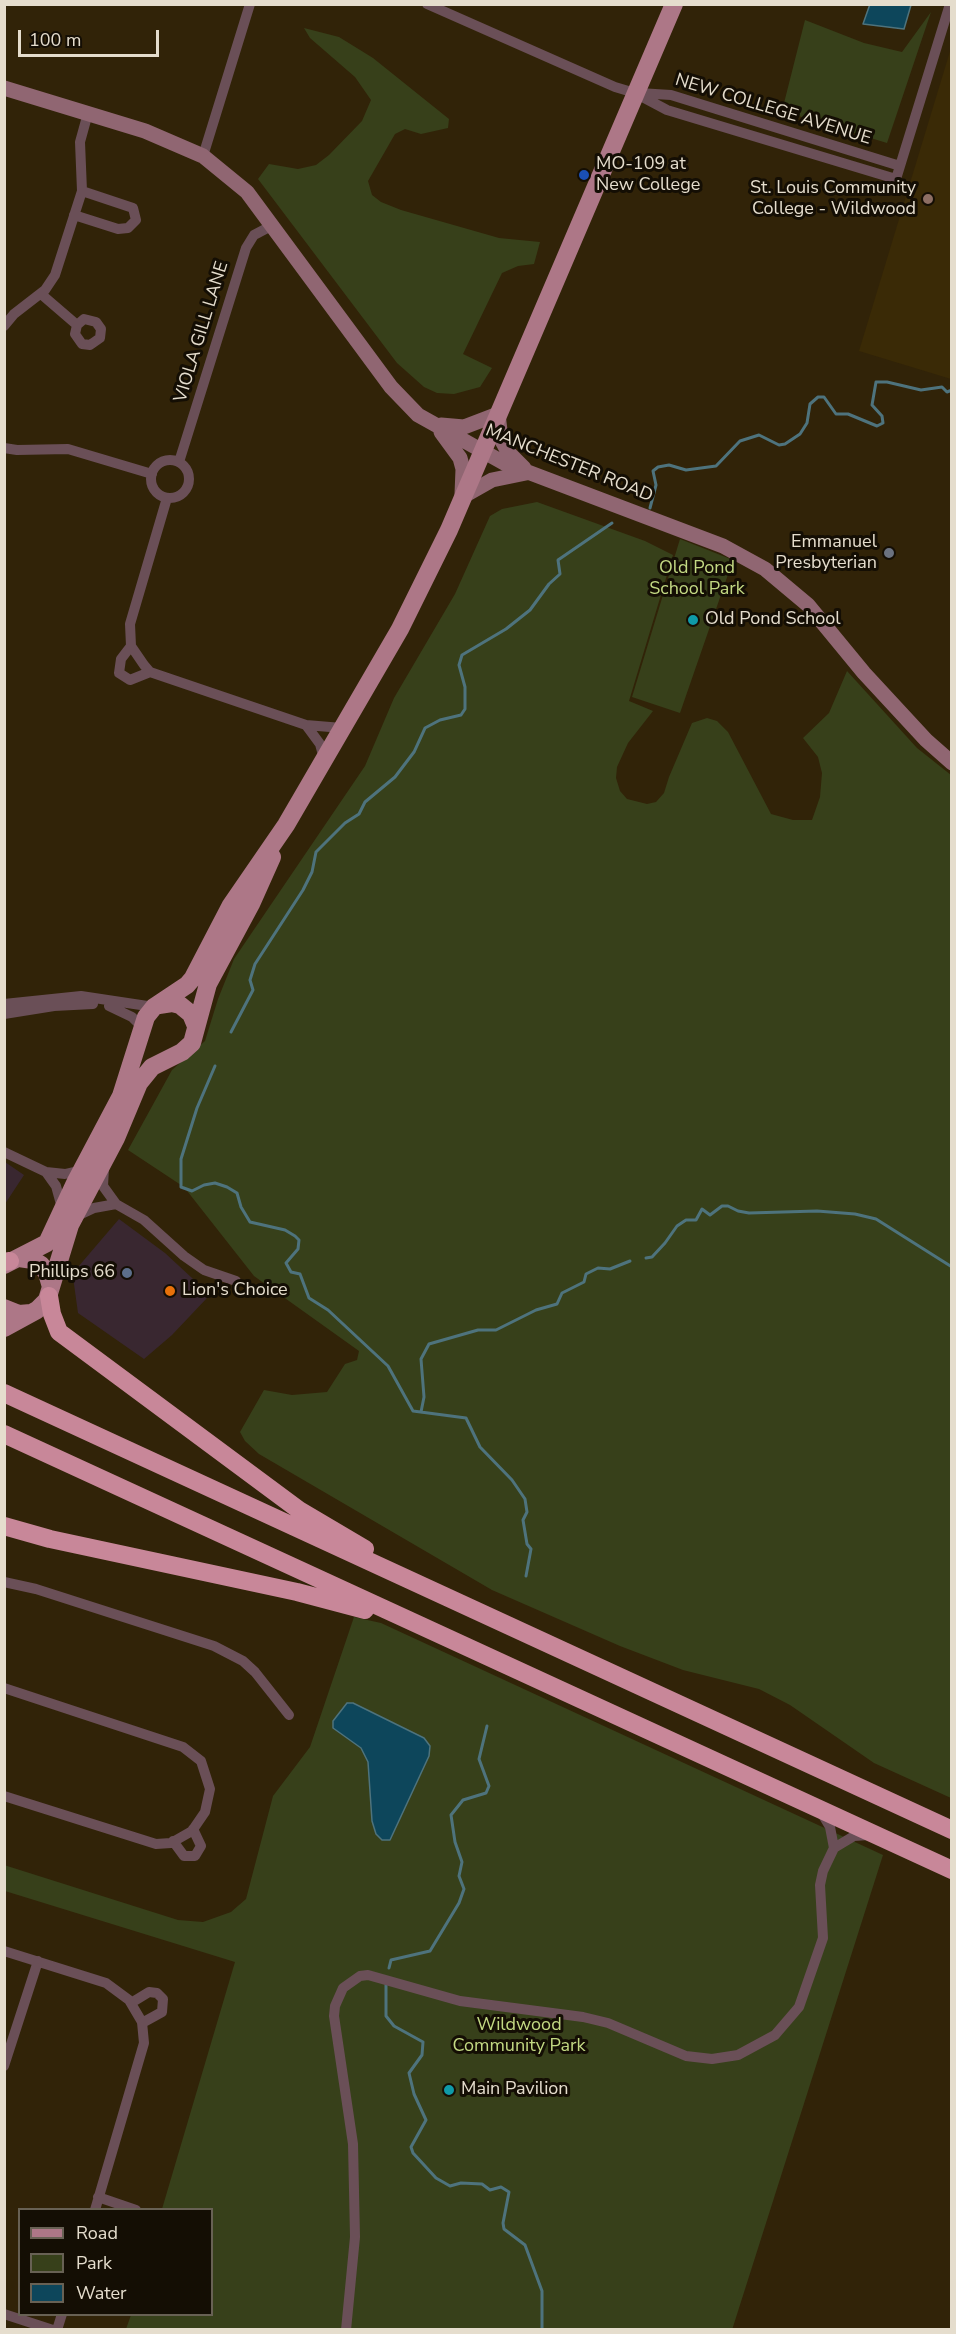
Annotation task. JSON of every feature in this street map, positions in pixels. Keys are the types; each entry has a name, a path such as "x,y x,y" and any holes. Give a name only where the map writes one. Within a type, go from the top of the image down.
{"highway":[{"path":"50,1291 52,1314 60,1332 299,1510 396,1568 416,1584"},
{"path":"4,1394 951,1830"},
{"path":"4,1434 951,1870"},
{"path":"4,1526 50,1539 297,1592 422,1627"}],"main road":[{"path":"4,1328 41,1308 50,1291 68,1214 82,1170 121,1096 146,1017 156,1006 193,978 231,904 286,825 420,592 483,452 674,4"},
{"path":"9,1262 48,1243 104,1162 145,1074 192,1043 215,967 251,904 286,825"},
{"path":"156,1006 172,1003 180,1005 191,1014 196,1026"},
{"path":"143,1030 147,1043 156,1052 169,1056 178,1054"},
{"path":"9,1262 33,1260 41,1265 47,1273 50,1291"},
{"path":"4,1308 19,1314 33,1313"}],"street":[{"path":"203,156 250,4"},
{"name":"NEW COLLEGE AVENUE","path":"427,4 615,87 635,93 667,111 896,179 900,166 671,95 635,93"},
{"path":"900,166 950,4"},
{"name":"MANCHESTER ROAD","path":"4,87 156,135 203,156 247,192 392,387 418,415 483,452 528,473 723,546 765,569 808,605 864,673 926,740 951,763"},
{"path":"4,326 14,314 41,294 55,275 82,191 80,142 88,113"},
{"path":"74,215 118,229 128,228 135,220 132,208 82,191"},
{"name":"VIOLA GILL LANE","path":"179,462 246,248 255,235 273,225"},
{"path":"41,294 77,325"},
{"path":"435,424 464,427 498,414 504,447 528,473"},
{"path":"435,424 460,458 463,469 462,497"},
{"path":"4,448 68,449 152,474"},
{"path":"162,462 179,462 187,470 187,487 179,496 167,498 156,492 152,474 162,462"},
{"path":"462,497 492,480 528,473"},
{"path":"150,672 130,680 119,673 122,660 131,646 132,614 167,498"},
{"path":"131,646 150,672 306,725 342,728"},
{"path":"306,725 320,744 324,759"},
{"path":"4,1004 81,996 156,1006"},
{"path":"4,1014 54,1006 98,1004 122,1011 143,1030"},
{"path":"4,1152 46,1172 65,1174 82,1170"},
{"path":"104,1162 103,1186 116,1204 144,1220 184,1256 204,1270 236,1281"},
{"path":"46,1172 57,1186 68,1214 116,1204"},
{"path":"4,1582 48,1592 197,1639 222,1650 255,1672 290,1715"},
{"path":"4,1688 171,1741 193,1753 206,1771 210,1789 205,1812 193,1829 173,1841 156,1844 142,1842 4,1797"},
{"path":"821,1812 830,1827 834,1848"},
{"path":"173,1841 184,1856 195,1856 201,1846 193,1829"},
{"path":"346,2330 355,2237 352,2136 334,2016 335,2006 343,1988 360,1976 368,1976 460,2001 584,2017 608,2023 686,2056 712,2059 738,2055 775,2035 799,2007 821,1944 823,1926 821,1877 834,1848 854,1836 872,1835"},
{"path":"4,1951 106,1983 131,2003 142,2023 144,2043 96,2208"},
{"path":"4,2066 38,1961"},
{"path":"131,2003 149,1992 157,1993 163,1999 162,2012 142,2023"},
{"path":"98,2198 130,2208"},
{"path":"4,2314 55,2330 61,2316"}],"shaded area":[{"name":"St. Louis Community College - Wildwood","path":"951,48 951,379 859,351"},
{"path":"5,1162 24,1175 5,1204"},
{"path":"119,1219 165,1253 205,1290 207,1298 172,1335 144,1359 78,1313 73,1277 78,1267"}],"green space":[{"path":"931,12 887,143 782,111 805,20 864,43 902,52"},
{"path":"304,28 339,37 373,58 449,119 448,128 421,134 405,129 395,134 368,181 372,195 381,202 401,210 499,238 540,242 534,264 518,266 502,273 463,354 492,368 480,387 454,394 437,393 424,387 397,363 258,179 269,164 298,169 316,165 362,121 371,100 355,77 310,38"},
{"path":"537,502 645,541 673,555 629,701 653,711 628,743 617,767 616,778 620,791 627,799 647,804 656,802 664,793 692,723 707,718 717,721 728,732 771,814 793,820 812,820 820,797 822,773 818,757 803,738 829,713 847,671 917,748 951,775 951,1798 874,1763 790,1705 759,1689 683,1670 620,1646 492,1590 259,1454 245,1441 240,1432 264,1390 292,1395 327,1392 345,1364 357,1360 359,1351 254,1276 184,1187 128,1150 172,1070 205,1041 234,959 365,766 394,698 455,594 490,516 502,509"},
{"name":"Old Pond School Park","path":"680,539 733,560 680,713 632,697"},
{"name":"Wildwood Community Park","path":"354,1617 381,1623 883,1855 732,2330 126,2329 131,2316 213,2316 213,2208 162,2208 235,1962 5,1891 4,1865 178,1920 203,1922 231,1912 246,1899 273,1796 310,1747"}],"water":[{"path":"870,4 911,5 904,29 863,24"},
{"path":"347,1703 353,1703 424,1738 430,1746 429,1756 390,1840 382,1840 376,1834 372,1821 368,1762 361,1748 333,1728 333,1721"}],"waterway":[{"path":"650,508 656,485 653,471 658,467 669,465 686,470 716,466 740,441 759,435 779,445 785,444 800,434 807,423 810,404 818,397 824,397 836,414 848,414 877,426 883,423 882,416 872,405 876,382 887,382 921,390 942,387 947,392 952,390"},
{"path":"231,1032 253,990 250,980 255,964 303,890 312,872 316,852 345,823 359,814 365,802 395,777 414,752 425,728 440,720 461,715 465,709 465,687 459,665 462,655 506,629 530,610 549,584 560,574 558,560 612,523"},
{"path":"215,1066 197,1108 181,1159 181,1187 192,1191 215,1183 227,1187 237,1193 241,1207 250,1222 285,1230 295,1236 299,1240 298,1249 286,1263 291,1272 300,1274 309,1298 328,1310 388,1366 413,1411 466,1418 480,1447 512,1480 525,1499 527,1512 523,1520 527,1544 531,1549 526,1576"},
{"path":"646,1258 652,1257 677,1226 686,1220 696,1220 702,1209 710,1215 722,1206 728,1206 749,1213 817,1211 855,1214 876,1219 952,1267"},
{"path":"421,1412 424,1397 421,1359 429,1344 478,1330 496,1330 536,1310 557,1304 562,1293 584,1282 586,1274 598,1268 610,1269 630,1261"},
{"path":"389,1968 391,1960 430,1951 459,1903 464,1889 459,1876 462,1862 455,1842 451,1815 463,1800 486,1793 489,1786 479,1759 487,1726"},
{"path":"386,1985 386,2016 394,2026 423,2042 422,2055 409,2073 414,2094 426,2120 411,2147 413,2153 436,2178 450,2186 461,2183 482,2184 490,2190 501,2187 509,2192 504,2229 525,2245 542,2291 542,2330"}],"place":[{"name":"MO-109 at New College","path":"584,175"},
{"name":"St. Louis Community College - Wildwood","path":"928,199"},
{"name":"Emmanuel Presbyterian","path":"889,553"},
{"name":"Old Pond School","path":"693,620"},
{"name":"Phillips 66","path":"127,1273"},
{"name":"Lion's Choice","path":"170,1291"},
{"name":"Main Pavilion","path":"449,2090"}]}
